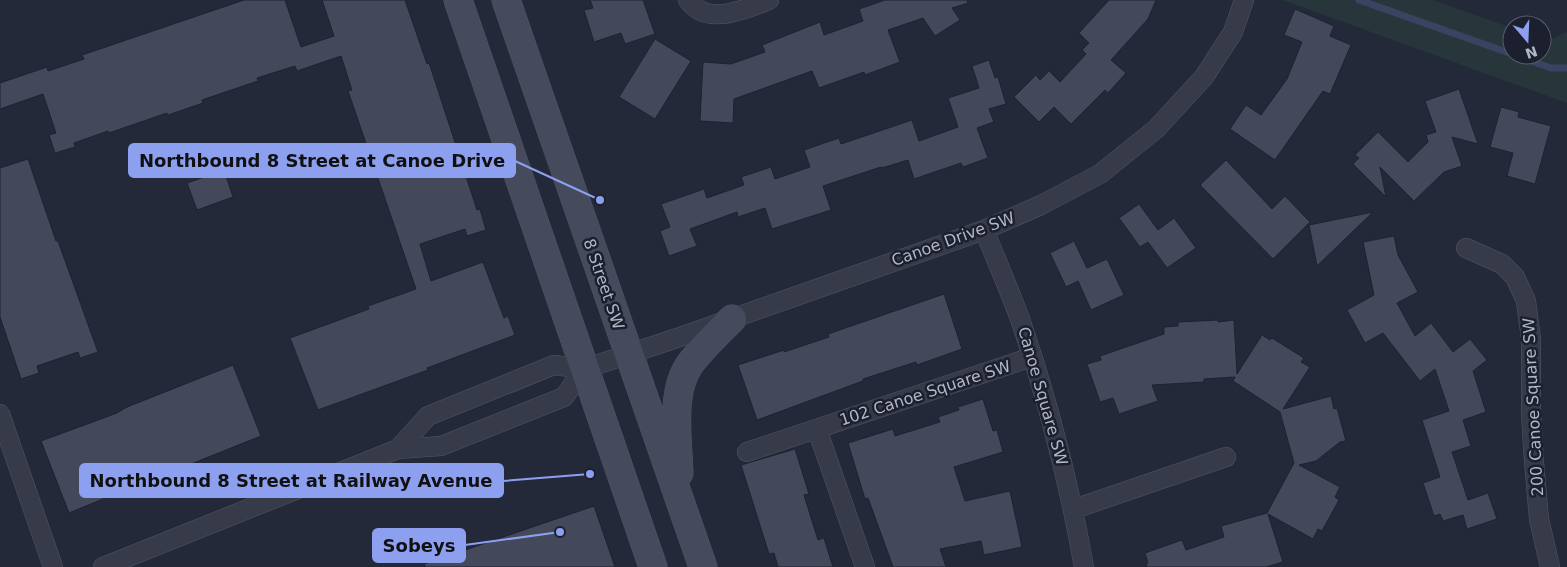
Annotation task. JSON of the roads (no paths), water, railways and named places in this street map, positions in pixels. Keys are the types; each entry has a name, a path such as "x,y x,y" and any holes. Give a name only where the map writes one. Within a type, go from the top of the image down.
{"main road":[{"path":"458,0 653,567"},
{"name":"8 Street SW","path":"506,0 703,567"},
{"path":"679,496 677,399 681,384 690,365 732,318"}],"street":[{"path":"688,0 701,11 716,14 733,13 769,0"},
{"name":"Canoe Drive SW","path":"584,369 984,230 1041,205 1100,174 1156,129 1204,77 1233,32 1244,0"},
{"name":"Canoe Square SW","path":"984,230 1020,318 1032,357 1062,460 1074,509 1084,567"},
{"name":"200 Canoe Square SW","path":"1466,248 1502,264 1515,278 1526,301 1531,339 1531,414 1539,519 1550,567"},
{"name":"102 Canoe Square SW","path":"747,452 1032,357"},
{"path":"103,567 398,448 441,446 564,396 584,369 554,365 428,416 398,448"},
{"path":"0,414 53,567"},
{"name":"102 Canoe Square SW","path":"817,429 865,567"},
{"path":"1074,509 1226,457"}],"waterway":[{"path":"1359,0 1502,50"},
{"path":"1542,65 1551,68 1567,68"}],"place":[{"name":"Northbound 8 Street at Canoe Drive","path":"600,200"},
{"name":"Northbound 8 Street at Railway Avenue","path":"590,474"},
{"name":"Sobeys","path":"560,532"}]}
